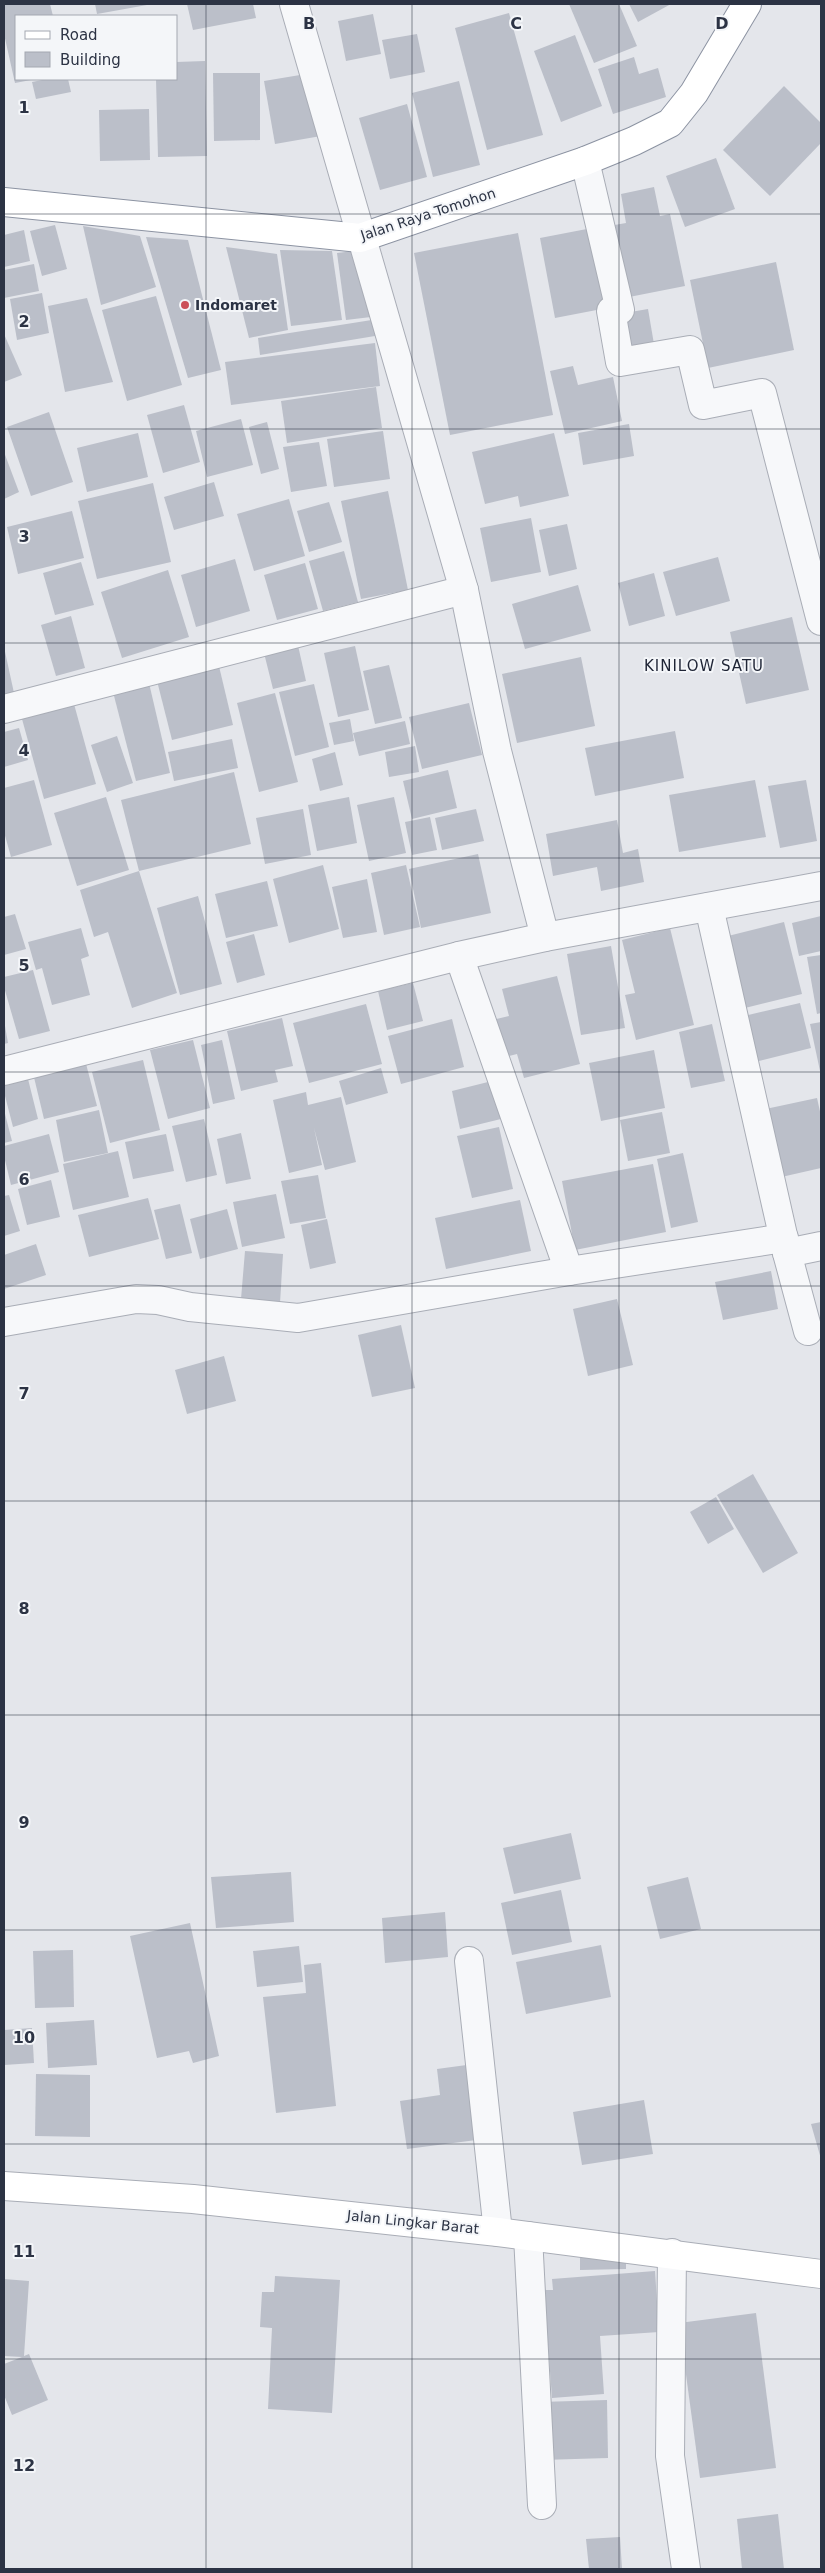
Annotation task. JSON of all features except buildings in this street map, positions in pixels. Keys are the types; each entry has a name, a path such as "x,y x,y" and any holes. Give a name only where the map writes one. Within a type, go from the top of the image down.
{"main road":[{"name":"Jalan Raya Tomohon","path":"4,202 360,238 634,142 670,123 694,93 747,4"},
{"name":"Jalan Lingkar Barat","path":"4,2186 193,2199 498,2232 672,2253 821,2274"}],"street":[{"path":"294,4 360,238 464,590 497,751 545,937"},
{"path":"585,160 620,310 611,311 620,362 690,350 703,405 762,393 821,621"},
{"path":"4,709 464,590"},
{"path":"4,1071 459,956 545,937 821,886"},
{"path":"709,907 786,1246 808,1331"},
{"path":"459,956 569,1271"},
{"path":"4,1322 136,1299 158,1300 190,1307 298,1318 569,1271 786,1246 821,1246"},
{"path":"469,1961 498,2232"},
{"path":"528,2236 542,2506"},
{"path":"672,2253 670,2456 686,2569"}],"place":[{"name":"Indomaret","path":"185,305"}],"district":[{"name":"KINILOW SATU","path":"704,666"}]}
